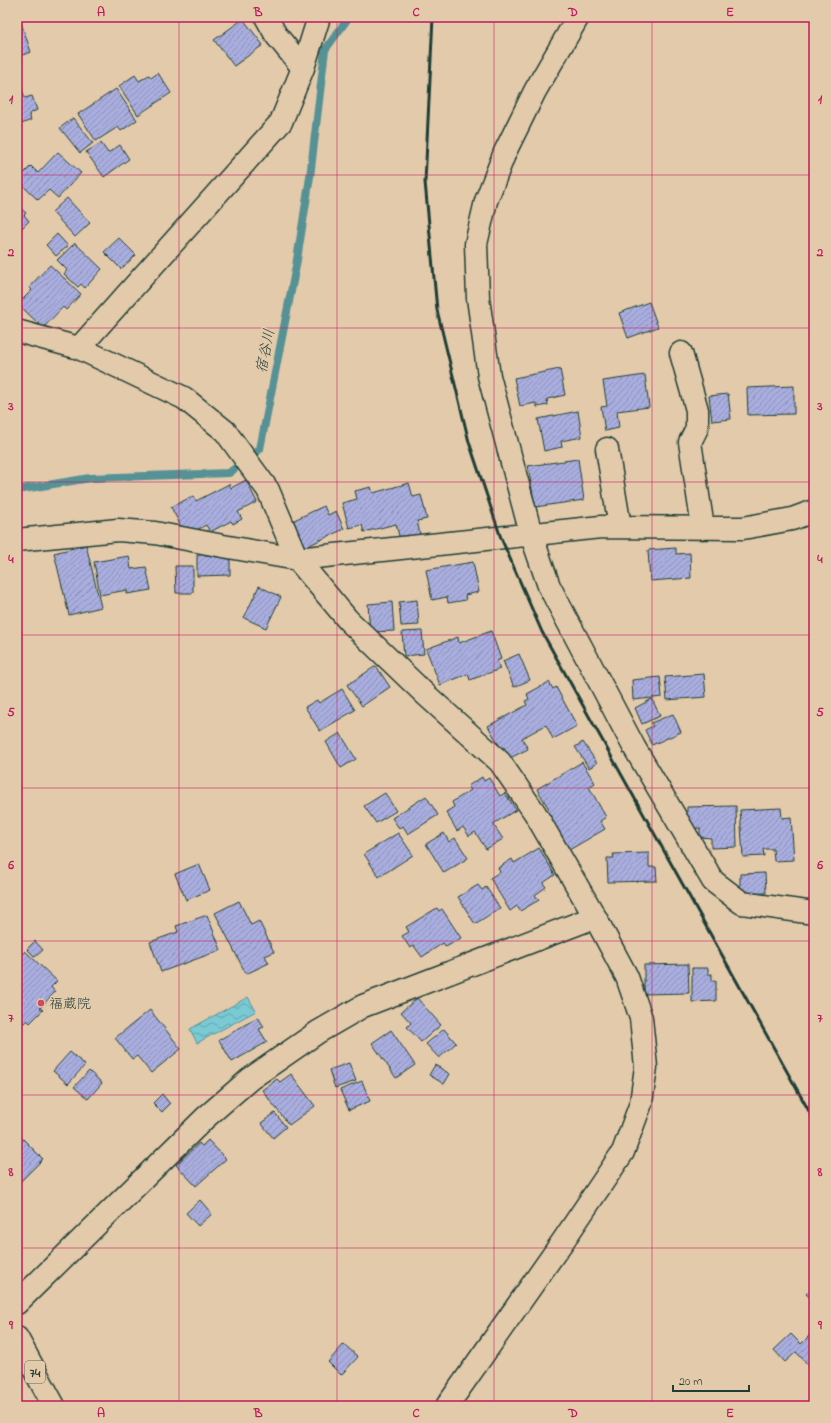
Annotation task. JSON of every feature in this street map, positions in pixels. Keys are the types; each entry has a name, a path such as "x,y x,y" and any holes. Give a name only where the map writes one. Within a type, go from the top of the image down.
{"street":[{"path":"266,17 276,35 303,68"},
{"path":"79,348 281,122 303,68 320,17"},
{"path":"573,26 535,91 505,152 486,201 476,244 478,298 489,376 531,534 549,586 634,747 713,881 742,903 814,913"},
{"path":"17,331 79,348 184,398 225,431 268,490 297,559 348,620 425,694 500,762 536,813 627,977 641,1018 646,1067 640,1103 623,1152 563,1241 447,1406"},
{"path":"681,353 697,410 697,428 690,442 703,528"},
{"path":"607,449 620,527"},
{"path":"17,540 118,530 155,533 297,559 601,527 743,528 792,519 814,511"},
{"path":"17,1303 205,1118 250,1079 318,1032 363,1006 595,917"},
{"name":"74","path":"17,1338 54,1406"}],"water":[{"path":"248,997 256,1011 197,1043 190,1029"}],"building":[{"path":"17,17 19,17 31,52 17,57"},
{"path":"243,19 263,45 234,66 214,40"},
{"path":"158,73 171,93 138,115 119,86 135,75 139,81 149,75 151,78"},
{"path":"19,80 25,98 32,96 37,110 29,114 31,120 17,126 17,81"},
{"path":"116,89 137,120 121,131 118,127 96,141 78,114"},
{"path":"73,118 93,143 80,153 60,128"},
{"path":"101,143 108,153 120,145 129,159 104,177 86,152"},
{"path":"58,152 81,173 58,198 49,190 38,200 17,180 31,166 38,173"},
{"path":"67,198 90,223 75,237 52,212"},
{"path":"17,205 26,213 24,215 29,221 17,233"},
{"path":"57,234 68,246 56,256 46,245"},
{"path":"119,238 136,255 121,269 104,252"},
{"path":"75,243 102,269 85,288 81,284 78,287 64,274 67,270 57,260"},
{"path":"50,265 81,294 66,310 63,307 43,328 18,304 32,290 29,287"},
{"path":"649,302 658,327 628,338 619,313"},
{"path":"560,369 565,395 547,399 548,405 537,407 536,403 520,406 514,378"},
{"path":"645,375 649,407 617,411 619,428 605,431 601,407 607,406 603,381"},
{"path":"794,386 794,414 748,415 747,388"},
{"path":"728,394 731,419 712,421 709,396"},
{"path":"578,411 582,437 561,441 562,447 544,451 538,419"},
{"path":"578,459 584,500 535,507 528,466"},
{"path":"246,480 257,502 238,512 242,519 233,524 231,521 210,532 206,525 186,536 171,507 193,496 196,501 229,484 231,488"},
{"path":"409,483 413,497 421,495 427,519 417,521 420,534 400,540 396,524 364,532 362,525 349,528 342,503 357,499 355,491 371,487 373,493"},
{"path":"324,506 328,515 336,511 344,529 303,548 290,522"},
{"path":"86,545 101,607 69,615 54,553"},
{"path":"676,548 676,554 690,553 691,578 650,581 648,550"},
{"path":"197,555 230,555 230,575 197,576"},
{"path":"129,556 131,569 146,567 151,590 127,594 127,590 100,595 94,562"},
{"path":"473,562 479,592 465,595 466,600 448,603 447,597 432,600 426,570"},
{"path":"175,566 193,566 193,593 176,593"},
{"path":"259,586 281,597 266,628 244,618"},
{"path":"417,600 419,625 401,626 399,602"},
{"path":"392,602 394,631 370,632 368,604"},
{"path":"422,631 424,654 404,656 402,632"},
{"path":"491,631 501,659 497,661 500,669 470,680 468,674 440,685 426,649 458,637 459,643"},
{"path":"519,654 530,680 514,687 503,661"},
{"path":"376,666 390,687 362,706 347,685"},
{"path":"704,674 706,697 667,700 665,677"},
{"path":"660,677 662,697 633,700 632,680"},
{"path":"549,682 553,689 556,687 577,726 553,739 546,725 522,738 528,749 510,758 504,747 501,749 488,726 527,705 525,701 529,699 527,694"},
{"path":"342,689 355,710 320,731 305,707 317,700 319,703"},
{"path":"652,699 660,716 642,724 635,708"},
{"path":"673,714 681,732 652,745 645,730 653,726 651,723"},
{"path":"340,733 356,759 341,768 326,742"},
{"path":"583,742 597,763 589,768 575,747"},
{"path":"582,762 595,783 589,787 606,817 600,821 605,829 564,853 541,814 549,809 537,789"},
{"path":"482,777 484,781 489,778 500,796 505,793 516,810 493,824 503,839 486,849 475,832 469,836 463,827 457,831 446,812 454,807 452,802 471,790 468,786"},
{"path":"385,793 396,811 376,823 364,806"},
{"path":"426,796 438,815 408,834 403,826 399,828 392,818"},
{"path":"736,806 737,847 711,848 711,838 700,837 700,828 687,829 687,807"},
{"path":"781,808 782,818 791,817 794,860 774,861 773,849 763,849 764,856 743,857 740,810"},
{"path":"398,833 413,855 379,877 364,854"},
{"path":"444,833 449,842 455,838 468,858 444,873 426,844"},
{"path":"539,848 555,875 543,883 546,887 535,895 539,900 520,911 517,906 510,911 490,878 500,872 498,868 512,859 514,863"},
{"path":"649,853 649,867 656,867 657,881 608,882 607,858 614,858 613,854"},
{"path":"199,864 210,890 186,900 175,874"},
{"path":"765,873 766,893 740,894 740,874"},
{"path":"478,885 482,890 486,887 500,908 475,924 458,897"},
{"path":"239,901 251,925 259,921 274,952 265,956 269,963 246,974 215,913"},
{"path":"437,908 439,911 442,909 461,938 446,947 443,943 422,957 414,946 410,948 402,936 409,932 406,927"},
{"path":"207,915 221,950 161,972 150,942 178,932 176,926"},
{"path":"35,941 43,950 35,957 27,949"},
{"path":"25,951 57,981 51,987 55,992 40,1008 43,1010 30,1023 27,1020 17,1030 17,960"},
{"path":"688,964 689,993 644,994 644,965"},
{"path":"692,968 708,968 708,974 712,974 712,981 716,981 716,1001 692,1002"},
{"path":"417,998 441,1025 421,1042 407,1027 411,1023 401,1012"},
{"path":"150,1010 181,1049 151,1073 137,1056 132,1059 115,1038"},
{"path":"258,1017 264,1027 259,1029 267,1042 232,1062 219,1040"},
{"path":"444,1029 456,1043 439,1058 426,1044"},
{"path":"391,1030 415,1065 396,1078 372,1043"},
{"path":"70,1052 85,1065 68,1084 53,1071"},
{"path":"349,1063 356,1081 335,1088 329,1070"},
{"path":"435,1065 450,1074 444,1084 429,1075"},
{"path":"89,1071 102,1083 88,1099 74,1087"},
{"path":"291,1074 315,1106 289,1125 262,1090 277,1079 280,1082"},
{"path":"362,1081 370,1101 349,1110 340,1090"},
{"path":"162,1094 170,1104 162,1112 153,1103"},
{"path":"275,1113 286,1127 273,1138 261,1123"},
{"path":"17,1133 43,1159 17,1185"},
{"path":"208,1140 226,1159 196,1186 176,1165 199,1143 202,1146"},
{"path":"200,1200 212,1214 198,1226 186,1213"},
{"path":"814,1285 814,1301 806,1294"},
{"path":"814,1331 814,1371 796,1352 785,1362 774,1350 791,1334 801,1344"},
{"path":"344,1344 358,1357 341,1375 328,1362"}],"waterway":[{"name":"宿谷川","path":"17,490 90,478 229,473 260,449 296,266 310,177 325,50 349,17"},
{"name":"宿谷川","path":"531,17 595,17"}],"railway":[{"path":"433,17 425,182 437,310 469,442 501,538 542,632 814,1120"}],"place":[{"name":"福蔵院","path":"41,1003"}]}
